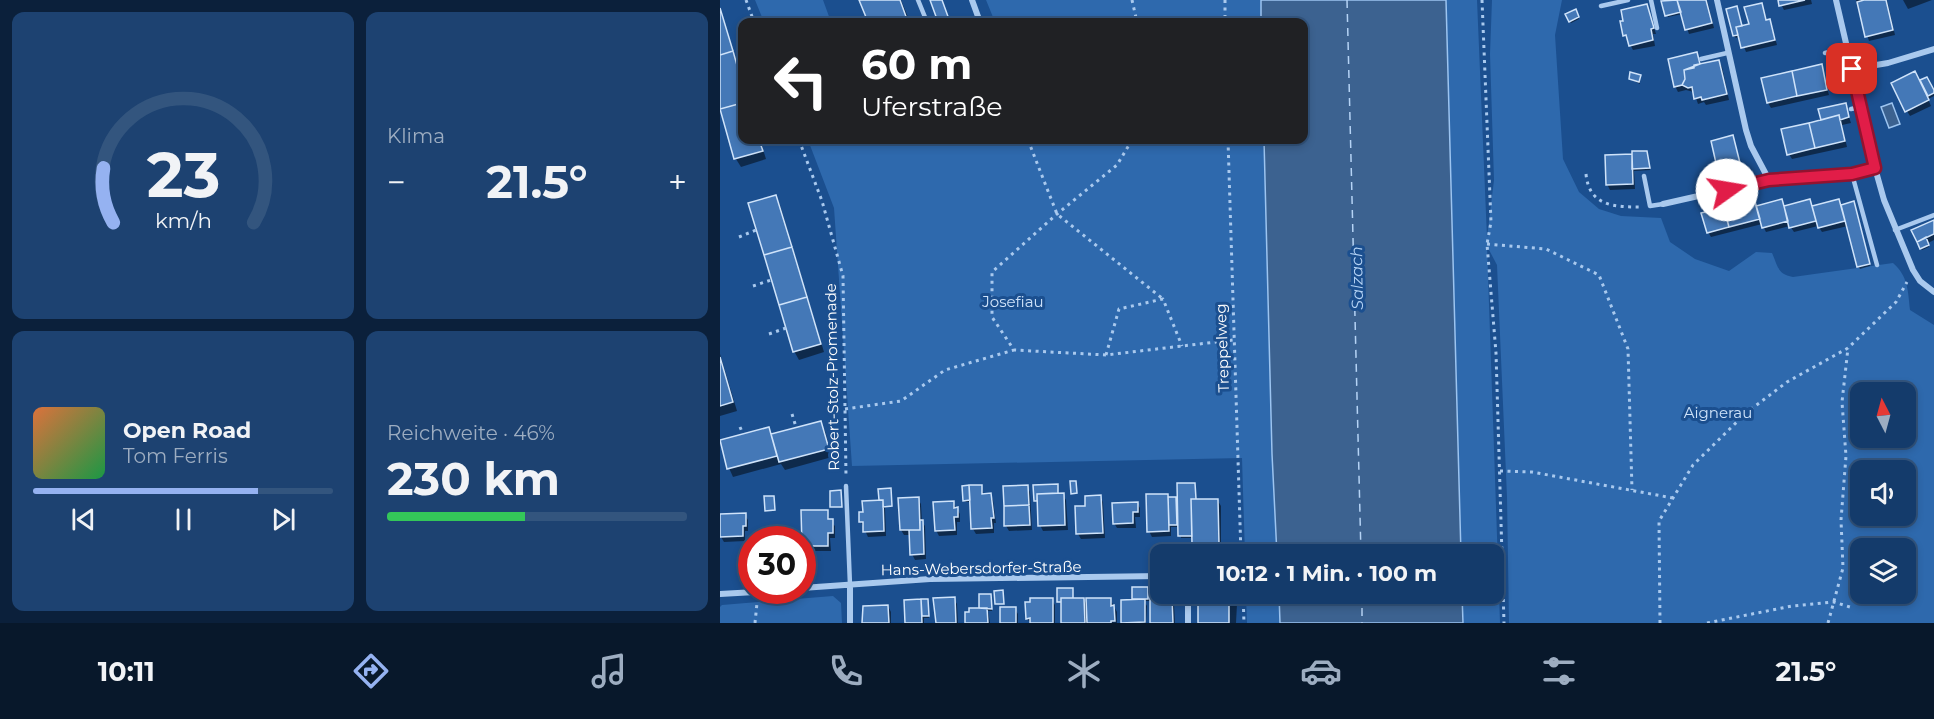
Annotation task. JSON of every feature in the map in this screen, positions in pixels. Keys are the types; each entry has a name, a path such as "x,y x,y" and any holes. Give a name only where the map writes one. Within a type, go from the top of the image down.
{"street":[{"path":"972,0 979,18"},
{"path":"1717,0 1727,53 1748,138 1769,180"},
{"path":"1836,0 1875,168 1895,230 1913,270 1920,281 1934,292"},
{"path":"1852,69 1896,61 1934,49"},
{"path":"1663,204 1769,180 1852,174 1875,168"},
{"name":"Hans-Webersdorfer-Straße","path":"816,587 930,579 1150,576"},
{"path":"850,585 850,623"},
{"path":"720,594 738,593"},
{"path":"1188,604 1188,623"}],"lane":[{"path":"918,0 925,18"},
{"path":"1601,6 1628,0"},
{"path":"1651,0 1657,28"},
{"path":"1825,53 1847,48"},
{"path":"1701,58 1727,53"},
{"path":"1851,109 1861,107"},
{"path":"1852,174 1877,265"},
{"path":"1644,176 1650,206 1663,204"},
{"path":"1895,230 1934,214"},
{"name":"Robert-Stolz-Promenade","path":"846,486 850,585"}],"path":[{"path":"746,0 753,18"},
{"path":"1131,0 1136,18"},
{"path":"1225,0 1225,18"},
{"path":"1482,0 1491,222 1487,244 1496,353 1504,623"},
{"name":"Robert-Stolz-Promenade","path":"801,144 822,201 843,276 846,486"},
{"path":"1030,144 1057,214 1163,299 1182,346"},
{"path":"1014,350 992,317 992,272 1057,214 1118,165 1130,144"},
{"name":"Treppelweg","path":"1228,144 1241,544"},
{"path":"1587,174 1590,188 1603,203 1618,207 1650,206"},
{"path":"739,237 756,230"},
{"path":"1487,244 1546,249 1599,275 1628,349 1632,490"},
{"path":"1660,623 1659,521 1693,465 1746,413 1786,382 1848,348 1896,302 1913,270"},
{"path":"753,286 771,280"},
{"path":"1106,356 1119,309 1163,299"},
{"path":"769,334 786,328"},
{"path":"845,409 901,401 945,370 1014,350 1106,356 1233,340"},
{"path":"1828,623 1843,568 1841,520 1846,456 1842,402 1848,348"},
{"path":"792,414 796,427"},
{"path":"740,427 742,434"},
{"path":"1500,471 1532,472 1672,498"},
{"path":"1707,623 1792,606 1834,602 1853,608"},
{"path":"755,623 758,604"},
{"path":"1243,604 1244,623"}],"green space":[{"path":"755,0 823,0 830,18 762,18"},
{"path":"986,0 1261,0 1261,18 993,18"},
{"name":"Aignerau","path":"1446,0 1477,0 1487,238 1494,180 1490,54 1492,0 1562,0 1555,35 1563,159 1579,192 1599,209 1621,216 1661,218 1670,242 1695,259 1729,271 1756,252 1772,253 1781,272 1793,277 1893,263 1902,273 1908,290 1910,310 1934,325 1934,623 1509,623 1507,497 1497,265 1487,246 1497,544 1461,544"},
{"name":"Josefiau","path":"810,144 1264,144 1276,544 1245,544 1242,458 852,466 834,208"},
{"path":"833,596 841,603 842,623 720,623 722,605 816,604 816,597"},
{"path":"1246,604 1279,604 1280,623 1247,623"},
{"name":"Aignerau","path":"1462,604 1499,604 1500,623 1463,623"}],"water":[{"name":"Salzach","path":"1261,0 1446,0 1461,544 1276,544 1264,144 1308,144 1308,18 1261,18"},
{"path":"1892,103 1900,124 1889,128 1881,107"},
{"path":"1279,604 1462,604 1463,623 1280,623"}],"building":[{"path":"859,0 900,0 907,18 866,18"},
{"path":"930,0 942,0 949,18 937,18"},
{"path":"1677,0 1681,12 1665,16 1661,1"},
{"path":"1677,0 1706,0 1712,23 1685,30"},
{"path":"1778,0 1805,0 1779,6"},
{"path":"1886,0 1893,30 1865,37 1857,2"},
{"path":"1762,3 1766,20 1770,19 1775,40 1741,48 1736,27 1749,24 1744,7"},
{"path":"1647,4 1654,28 1651,29 1653,40 1629,46 1626,35 1623,36 1620,21 1623,21 1621,10"},
{"path":"1737,6 1742,26 1736,27 1738,35 1733,36 1726,9"},
{"path":"720,8 733,51 720,55"},
{"path":"1576,9 1579,17 1569,22 1565,14"},
{"path":"733,51 738,69 738,104 720,109 720,55"},
{"path":"1697,52 1700,64 1684,70 1685,79 1682,85 1674,87 1668,59"},
{"path":"1719,60 1727,94 1702,100 1701,97 1694,99 1692,87 1682,85 1685,79 1684,70 1694,68 1694,65"},
{"path":"1822,64 1827,90 1797,96 1792,71"},
{"path":"1792,71 1797,96 1767,103 1761,78"},
{"path":"1915,71 1929,100 1905,112 1891,83"},
{"path":"1630,72 1641,75 1639,82 1629,79"},
{"path":"1927,77 1934,90 1934,93 1928,96 1920,80"},
{"path":"1846,103 1849,117 1840,120 1839,115 1821,120 1818,109"},
{"path":"738,104 738,144 760,144 763,151 734,159 720,109"},
{"path":"1839,115 1845,141 1815,148 1809,123"},
{"path":"1809,123 1815,148 1787,155 1781,129"},
{"path":"1733,135 1741,167 1718,172 1711,141"},
{"path":"1632,151 1647,151 1650,168 1632,169"},
{"path":"1632,154 1633,184 1606,185 1605,155"},
{"path":"776,195 792,247 764,255 748,203"},
{"path":"1754,198 1760,219 1729,227 1723,206"},
{"path":"1782,199 1788,221 1762,228 1756,206"},
{"path":"1810,199 1816,221 1789,228 1784,206"},
{"path":"1839,199 1845,221 1818,228 1812,206"},
{"path":"1854,201 1870,264 1857,267 1841,205"},
{"path":"1724,207 1729,227 1707,233 1701,213"},
{"path":"1934,220 1934,234 1917,242 1911,230"},
{"path":"1926,237 1929,245 1920,249 1917,242"},
{"path":"792,247 807,297 779,305 764,255"},
{"path":"807,297 821,344 793,352 779,305"},
{"path":"720,357 733,402 720,406"},
{"path":"821,421 829,449 779,462 771,434"},
{"path":"769,427 777,456 727,469 720,440"},
{"path":"1070,481 1076,481 1077,493 1071,494"},
{"path":"1177,483 1195,483 1196,499 1191,499 1192,536 1178,536"},
{"path":"1058,484 1058,493 1037,494 1037,501 1034,501 1033,485"},
{"path":"969,485 982,485 982,494 991,493 994,518 991,518 992,528 971,529"},
{"path":"969,485 970,500 963,501 962,486"},
{"path":"1028,485 1029,505 1004,506 1003,486"},
{"path":"891,488 892,506 883,507 883,500 879,500 878,489"},
{"path":"841,490 842,507 830,507 830,491"},
{"path":"1064,493 1065,525 1038,526 1037,494"},
{"path":"1146,494 1168,494 1169,531 1147,532"},
{"path":"1101,495 1103,533 1076,534 1075,506 1085,506 1085,496"},
{"path":"764,496 774,496 775,510 765,511"},
{"path":"919,497 920,530 900,530 898,498"},
{"path":"1168,497 1176,497 1177,525 1169,525"},
{"path":"1191,499 1218,499 1219,544 1192,544"},
{"path":"883,500 884,531 863,532 863,522 859,522 859,512 863,512 862,501"},
{"path":"954,501 954,508 958,507 958,517 954,517 955,530 935,531 933,502"},
{"path":"1138,502 1138,512 1133,512 1133,523 1113,524 1112,503"},
{"path":"1029,505 1030,525 1004,526 1004,506"},
{"path":"801,510 828,510 828,519 833,519 833,533 828,533 828,546 816,546 816,526 801,526"},
{"path":"746,513 746,526 738,526 738,536 720,537 720,514"},
{"path":"920,520 923,520 924,554 910,555 909,530 920,530"},
{"path":"1132,587 1148,587 1148,599 1132,599"},
{"path":"1057,588 1073,588 1073,598 1061,598 1061,602 1057,602"},
{"path":"1003,590 1004,604 995,604 994,591"},
{"path":"979,594 991,594 992,609 979,608"},
{"path":"955,597 956,623 936,623 933,598"},
{"path":"1030,598 1053,598 1053,623 1030,623 1030,618 1026,619 1025,602 1030,602"},
{"path":"1061,598 1084,598 1085,623 1061,623"},
{"path":"1086,598 1111,598 1115,621 1087,623"},
{"path":"921,599 928,599 929,616 922,616"},
{"path":"921,599 922,623 905,623 904,600"},
{"path":"1145,599 1145,622 1121,623 1121,600"},
{"path":"1150,604 1172,604 1173,623 1150,623"},
{"path":"1198,604 1229,604 1229,623 1198,623"},
{"path":"888,605 889,623 862,623 863,606"},
{"path":"1000,607 1016,607 1016,623 1000,623"},
{"path":"969,608 987,608 988,623 965,623 965,612 969,612"}],"ferry route":[{"path":"1347,0 1361,544"},
{"path":"1362,604 1362,623"}],"route":[{"path":"1727,190 1769,180 1852,174 1875,168 1852,69"}]}
